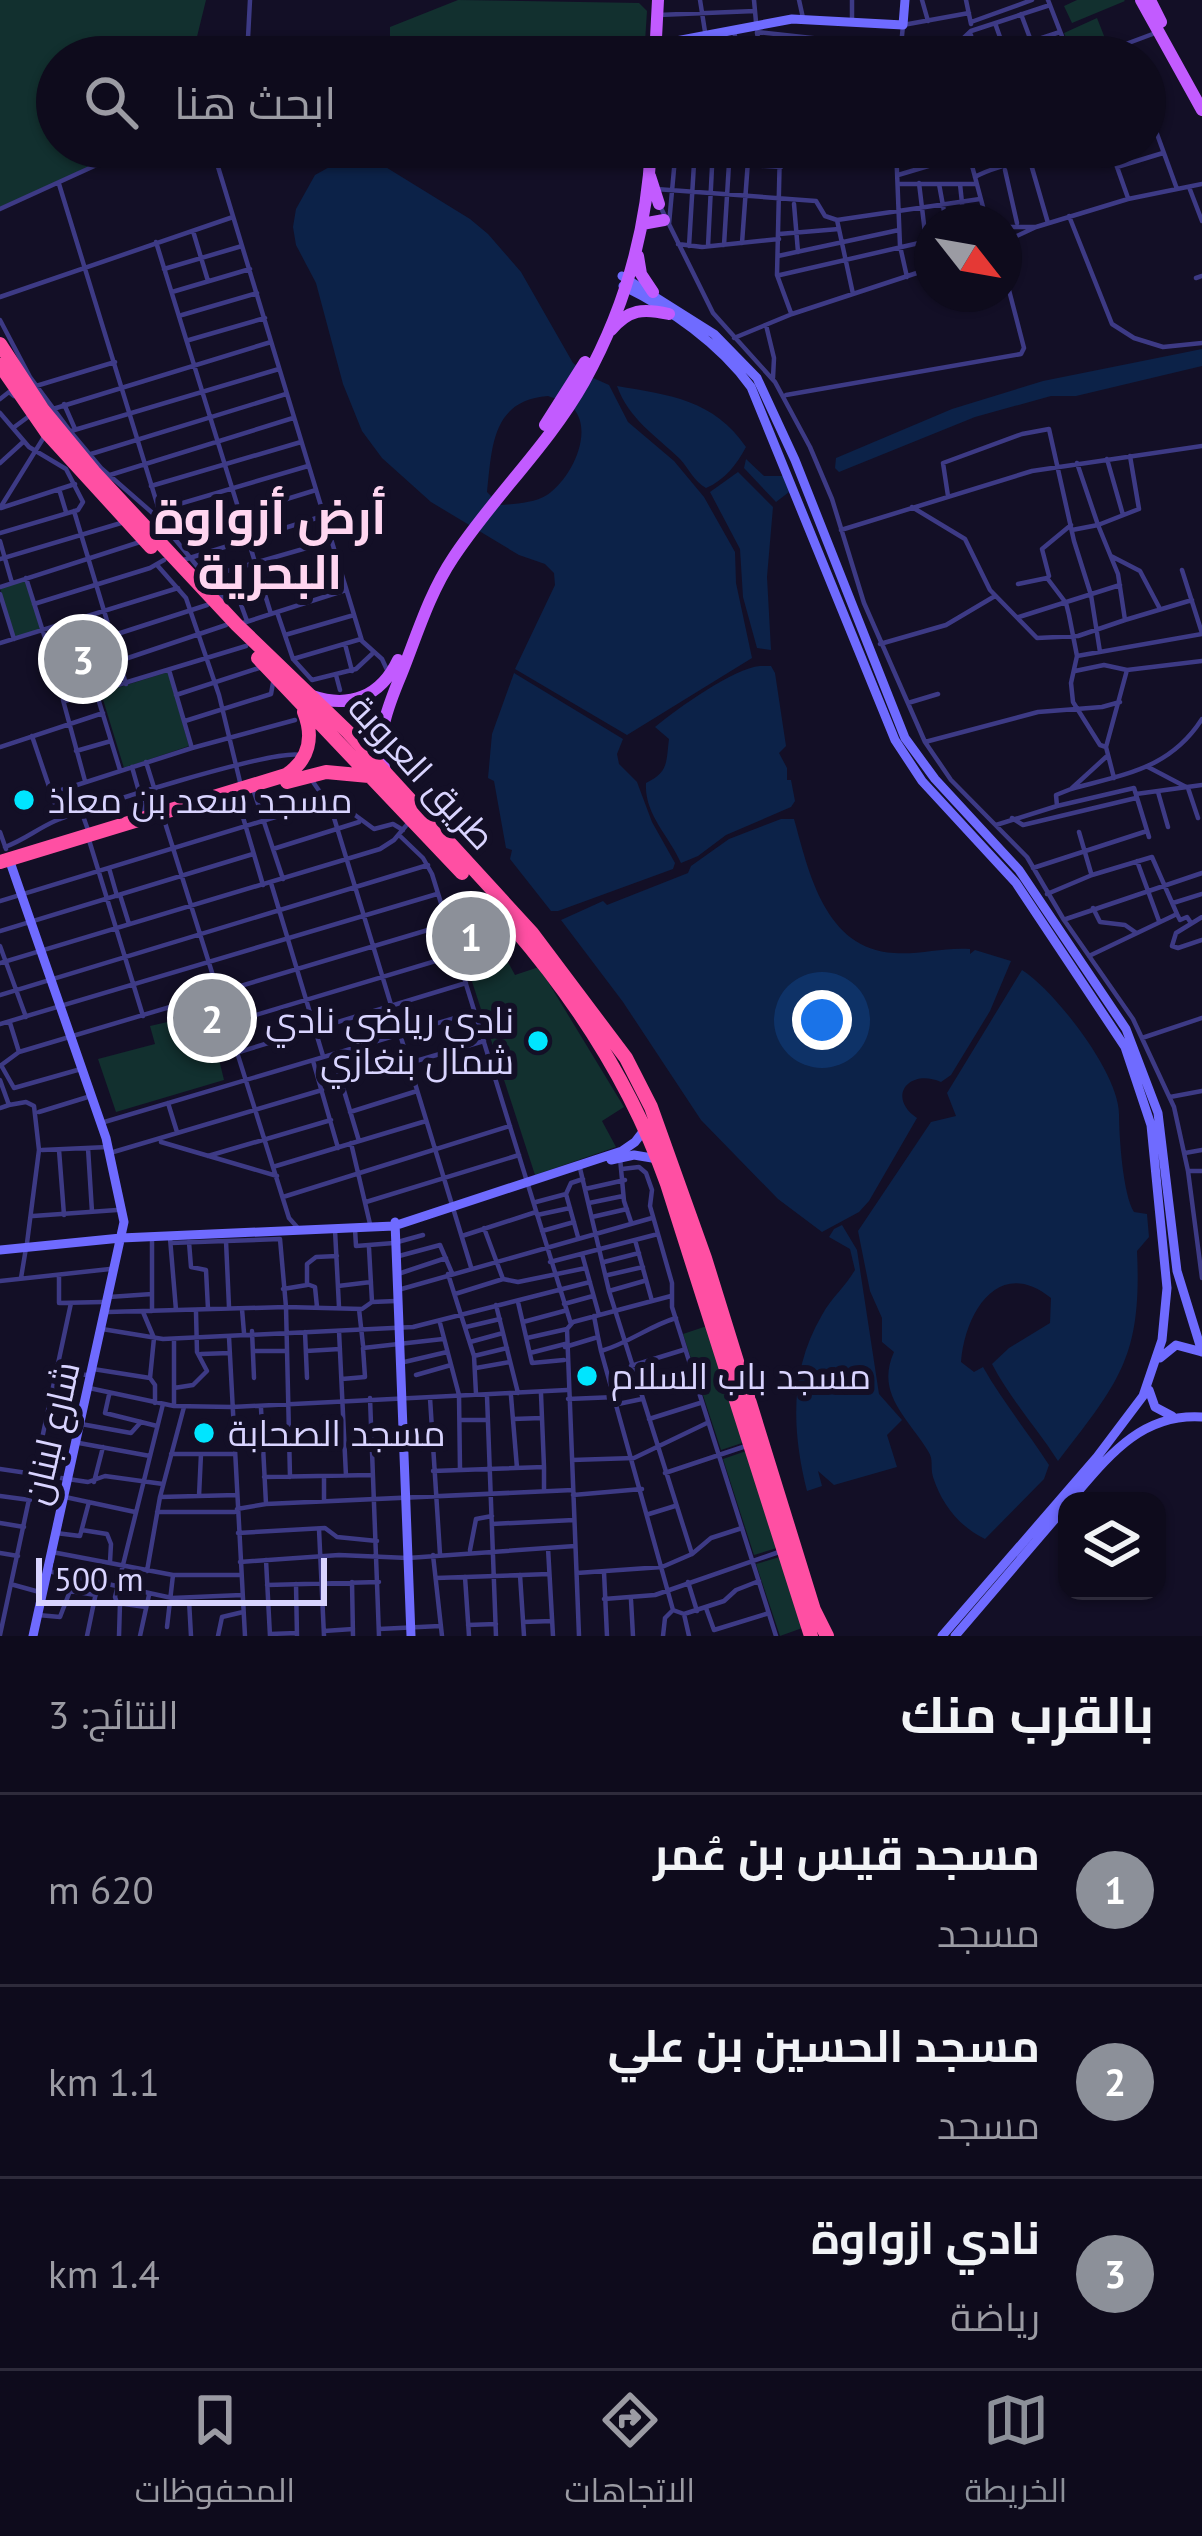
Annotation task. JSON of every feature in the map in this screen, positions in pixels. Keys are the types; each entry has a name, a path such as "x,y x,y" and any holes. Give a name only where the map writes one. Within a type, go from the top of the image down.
{"highway":[{"name":"طريق العروبة","path":"0,344 64,432 207,605 235,623 246,646 302,698"},
{"name":"طريق العروبة","path":"0,365 32,413 64,432 73,474 173,560 302,698 388,778 551,954 654,1117 811,1636"},
{"path":"302,698 310,734 324,760 345,772"},
{"path":"244,793 286,775 304,758 310,734"},
{"name":"طريق العروبة","path":"349,745 404,828 492,910 569,995 619,1062 703,1278 827,1636"},
{"path":"304,758 311,775"},
{"path":"5,860 311,775 369,776"},
{"path":"90,838 166,816"}],"main road":[{"path":"1141,0 1160,36"},
{"path":"1150,0 1202,97"},
{"path":"653,36 654,4"},
{"path":"1166,46 1202,110"},
{"path":"588,364 624,282 648,196 648,168"},
{"path":"603,341 640,231 650,168"},
{"path":"640,231 668,224"},
{"path":"640,231 639,270 653,292"},
{"path":"302,698 326,701 372,694 389,677 434,578 603,341 632,311 669,314"},
{"path":"388,778 381,758 381,736 388,706 430,600 465,536"},
{"path":"372,694 380,705 388,706"},
{"path":"344,696 371,715 381,736"}],"street":[{"path":"248,36 250,0"},
{"path":"700,0 700,36"},
{"path":"754,0 758,36"},
{"path":"757,29 799,36 799,0"},
{"path":"852,0 852,21"},
{"path":"903,36 905,0"},
{"path":"922,0 928,21"},
{"path":"972,36 966,1 976,0"},
{"path":"971,22 1032,0"},
{"path":"967,36 1049,3 1062,36"},
{"path":"654,4 703,15 755,11"},
{"path":"705,36 801,19 903,25 969,13"},
{"path":"1021,14 1029,36"},
{"path":"995,23 1000,36"},
{"path":"734,31 735,36"},
{"path":"1048,36 1060,32"},
{"path":"1147,36 1158,32"},
{"path":"1166,163 1177,189"},
{"path":"0,209 92,168"},
{"path":"218,168 361,639 382,659 400,655"},
{"path":"668,224 675,168"},
{"path":"689,246 694,168"},
{"path":"708,246 713,168"},
{"path":"724,245 729,168"},
{"path":"742,244 748,168"},
{"path":"781,168 778,275 792,314"},
{"path":"897,168 900,246 908,277"},
{"path":"898,175 917,168"},
{"path":"973,168 982,204"},
{"path":"898,184 960,184 976,181 996,168 1005,170 1013,204"},
{"path":"1032,168 1048,223"},
{"path":"1118,168 1129,199"},
{"path":"919,183 921,204"},
{"path":"59,184 158,513"},
{"path":"939,184 944,204"},
{"path":"960,184 961,204"},
{"path":"1022,234 1129,199 1202,184"},
{"path":"1189,187 1202,221"},
{"path":"648,196 674,190 817,201 825,216 837,220 914,209"},
{"path":"648,196 668,224 713,313 784,396 829,490 880,644 925,742 951,780 1022,851 1142,1038 1170,1097 1185,1153 1202,1277"},
{"path":"648,196 668,224"},
{"path":"948,204 980,199"},
{"path":"794,202 798,252"},
{"path":"1069,216 1112,324 1134,338 1163,347 1202,344"},
{"path":"0,297 232,217"},
{"path":"837,220 854,294"},
{"path":"1022,225 1036,227"},
{"path":"678,244 742,244 839,230"},
{"path":"778,256 899,230"},
{"path":"193,231 208,280"},
{"path":"156,242 256,565 293,659 312,680 352,670 367,663 372,654"},
{"path":"778,275 914,244"},
{"path":"164,269 242,246"},
{"path":"172,292 250,268"},
{"path":"734,338 914,275"},
{"path":"624,282 653,292 714,334 744,362 770,401 891,731 908,761 1007,870 1071,955 1125,1047 1151,1125 1170,1255 1202,1352"},
{"path":"624,282 716,348 745,378 790,462"},
{"path":"180,316 257,293"},
{"path":"784,396 1021,354 1024,348 1015,312"},
{"path":"188,340 265,317"},
{"path":"0,320 64,432 158,513 173,535 180,588 222,710 244,793 246,827 278,910 323,1056"},
{"path":"766,325 774,358 773,380"},
{"path":"53,409 271,342"},
{"path":"36,386 115,362"},
{"path":"1,504 34,450 64,432 279,370"},
{"path":"0,399 9,392 19,395"},
{"path":"89,454 286,394"},
{"path":"64,404 64,432"},
{"path":"0,413 34,450 73,474 83,502 70,513 0,537 2,559 12,583"},
{"path":"0,430 32,413"},
{"path":"110,475 293,418"},
{"path":"948,496 943,463 1022,434 1049,430 1091,596 1100,652"},
{"path":"0,463 24,441"},
{"path":"151,485 301,442"},
{"path":"841,530 1057,465 1202,446"},
{"path":"1106,747 1075,707 1070,683 1077,656 1066,603 1050,580 1042,549 1072,527 1098,525 1139,509 1130,456"},
{"path":"1107,459 1124,515"},
{"path":"1077,463 1120,584 1126,620"},
{"path":"158,513 308,466"},
{"path":"1,504 59,489 73,474"},
{"path":"59,489 81,536 126,684"},
{"path":"173,535 316,490"},
{"path":"912,507 964,538 995,596 1037,638 1097,632 1159,607 1192,600"},
{"path":"34,604 323,516"},
{"path":"2,559 127,521"},
{"path":"14,639 0,591 26,578 145,540"},
{"path":"208,578 331,541"},
{"path":"1111,556 1140,571 1159,607"},
{"path":"173,560 208,578 227,602 235,623"},
{"path":"227,602 338,566"},
{"path":"1077,656 1202,633 1182,570"},
{"path":"1018,584 1043,577 1050,580"},
{"path":"26,578 85,781"},
{"path":"1019,616 1120,584"},
{"path":"0,643 180,588"},
{"path":"119,661 346,590"},
{"path":"880,644 946,625 995,596"},
{"path":"235,623 238,597"},
{"path":"112,636 207,605"},
{"path":"285,635 354,615"},
{"path":"293,659 361,639"},
{"path":"345,644 352,670"},
{"path":"64,700 97,694 246,646"},
{"path":"382,659 389,677"},
{"path":"871,668 888,661"},
{"path":"1075,670 1104,665 1127,670 1202,661"},
{"path":"169,670 192,748"},
{"path":"1114,778 1106,747 1127,670"},
{"path":"176,695 271,672 271,694 184,721"},
{"path":"337,675 344,696"},
{"path":"97,694 120,770"},
{"path":"908,703 938,694"},
{"path":"925,742 1038,712 1120,701"},
{"path":"0,747 103,713"},
{"path":"1057,806 1056,795 1148,767 1184,745 1202,718"},
{"path":"52,793 296,720"},
{"path":"32,736 60,819"},
{"path":"76,751 111,741"},
{"path":"1,836 5,860 60,819 235,765 296,752 304,758"},
{"path":"281,754 286,775"},
{"path":"1071,789 1106,758"},
{"path":"146,762 290,1224"},
{"path":"132,767 147,818"},
{"path":"1148,767 1188,788 1198,818"},
{"path":"311,775 338,829 471,1267"},
{"path":"72,785 143,1016"},
{"path":"1012,818 1022,826 1136,796 1202,785"},
{"path":"996,825 1133,788 1148,834 1033,868"},
{"path":"244,793 263,820 283,879"},
{"path":"1158,793 1168,826"},
{"path":"0,901 328,801 377,830 392,824 404,828 428,866 448,923 530,1179 568,1326 565,1360 579,1636"},
{"path":"273,849 361,821"},
{"path":"3,962 386,846 404,828"},
{"path":"1079,832 1092,874"},
{"path":"0,931 254,854"},
{"path":"1047,894 1092,874 1154,858 1180,920 1191,922"},
{"name":"شارع لبنان","path":"5,860 101,1123 123,1214 124,1239 35,1636"},
{"path":"1137,862 1159,921"},
{"path":"0,995 428,866"},
{"path":"109,868 129,924"},
{"path":"1064,920 1200,874 1202,884"},
{"path":"0,1024 438,894"},
{"path":"1172,904 1202,894"},
{"path":"1093,908 1100,922 1125,925 1135,932"},
{"path":"20,1103 1,1065 20,1052 492,910"},
{"path":"1089,956 1177,914"},
{"path":"1202,917 1176,933 1172,946 1202,940"},
{"path":"230,1023 509,939"},
{"path":"0,946 26,1017"},
{"path":"239,1052 466,983"},
{"path":"101,1123 475,1012"},
{"path":"1142,1038 1202,1018"},
{"path":"10,1022 20,1052"},
{"path":"341,1083 484,1041"},
{"path":"332,1054 350,1112 366,1202 391,1228 411,1632"},
{"path":"313,1061 338,1148"},
{"path":"14,1088 81,1069"},
{"path":"0,1080 9,1105"},
{"path":"39,1150 109,1150 158,1141 322,1090"},
{"path":"350,1112 417,1091"},
{"path":"1170,1097 1202,1091"},
{"path":"37,1113 91,1096"},
{"path":"0,1108 31,1103 37,1113 39,1150 22,1278"},
{"path":"168,1103 178,1133"},
{"path":"208,1156 331,1120"},
{"path":"274,1167 426,1120"},
{"path":"284,1197 510,1126"},
{"path":"578,1238 566,1195 570,1184 581,1171 626,1149 645,1129"},
{"path":"158,1141 277,1176"},
{"path":"88,1148 92,1212"},
{"path":"59,1150 64,1215"},
{"path":"1185,1153 1202,1150"},
{"path":"366,1202 519,1155"},
{"path":"170,1239 391,1228 530,1179 621,1163 638,1155 658,1159"},
{"path":"621,1163 631,1223"},
{"path":"621,1163 637,1166 646,1174 652,1192 652,1217 672,1283 676,1318 774,1635"},
{"path":"581,1171 609,1291 692,1554"},
{"path":"1188,1171 1202,1171"},
{"path":"585,1189 625,1180"},
{"path":"1192,1193 1202,1193"},
{"path":"534,1203 566,1195"},
{"path":"589,1203 623,1196"},
{"path":"461,1237 570,1208"},
{"path":"592,1217 626,1209"},
{"path":"1193,1210 1202,1209"},
{"path":"33,1216 123,1214"},
{"path":"108,1235 123,1214"},
{"path":"108,1303 143,1312 229,1307 359,1309 496,1259 652,1217"},
{"path":"542,1231 574,1222"},
{"path":"27,1245 290,1224 391,1228 423,1235"},
{"path":"355,1229 355,1246 369,1246 391,1228"},
{"path":"484,1228 503,1279"},
{"path":"335,1230 339,1307"},
{"path":"550,1262 658,1234"},
{"path":"0,1248 108,1235 189,1242 226,1237 280,1239 290,1477"},
{"path":"152,1236 152,1311"},
{"path":"226,1237 229,1307"},
{"path":"170,1239 176,1310"},
{"path":"635,1240 652,1301"},
{"path":"189,1242 190,1267 206,1270 208,1309"},
{"path":"394,1258 438,1245 446,1258 474,1356 476,1394"},
{"path":"369,1246 372,1303"},
{"path":"602,1262 639,1253"},
{"path":"582,1254 601,1351 674,1610 684,1614 706,1609 759,1581"},
{"path":"942,1636 1097,1456 1150,1385 1167,1303 1170,1255"},
{"path":"308,1284 308,1262 337,1256"},
{"path":"395,1275 446,1258"},
{"path":"0,1281 116,1268"},
{"path":"455,1294 503,1279 514,1282 586,1268"},
{"path":"605,1276 643,1268"},
{"path":"59,1275 56,1300 108,1303 152,1294"},
{"path":"609,1291 647,1281"},
{"path":"338,1286 371,1282"},
{"path":"102,1329 174,1338 398,1327 440,1321 590,1282"},
{"path":"283,1289 315,1287 317,1307"},
{"path":"523,1322 593,1296"},
{"path":"527,1338 671,1296"},
{"path":"518,1301 533,1365 565,1360"},
{"path":"1,1630 71,1303"},
{"path":"496,1305 515,1393 517,1468"},
{"path":"242,1307 254,1378"},
{"path":"342,1379 365,1377 359,1309"},
{"path":"196,1310 197,1352 230,1353"},
{"path":"143,1312 154,1338 150,1378 159,1403 157,1426 115,1597 120,1603 146,1607"},
{"path":"601,1351 676,1318"},
{"path":"466,1327 500,1319"},
{"path":"440,1321 459,1395 460,1470"},
{"path":"339,1331 346,1476"},
{"path":"305,1332 307,1378"},
{"path":"470,1342 503,1334"},
{"path":"229,1337 244,1636"},
{"path":"530,1353 598,1337"},
{"path":"174,1338 174,1406"},
{"path":"364,1348 444,1339"},
{"path":"1158,1360 1176,1345 1202,1352"},
{"path":"474,1356 507,1348"},
{"path":"306,1351 340,1349"},
{"path":"631,1366 686,1349"},
{"path":"253,1351 286,1351"},
{"path":"400,1363 448,1352"},
{"path":"174,1388 193,1385 204,1376 207,1367 202,1354"},
{"path":"476,1369 510,1362"},
{"path":"416,1375 452,1365"},
{"path":"58,1369 91,1378 150,1378"},
{"path":"676,1376 692,1371"},
{"path":"91,1378 109,1393 174,1406 567,1390"},
{"path":"1150,1385 1155,1407 1174,1417"},
{"path":"109,1393 106,1414 157,1426"},
{"path":"541,1393 544,1492"},
{"path":"488,1394 496,1636"},
{"path":"430,1396 442,1636"},
{"path":"370,1398 379,1633 441,1626"},
{"path":"568,1399 642,1399"},
{"path":"649,1419 702,1403"},
{"path":"147,1571 184,1406"},
{"path":"260,1406 266,1504"},
{"path":"1079,1492 1123,1442 1151,1425 1200,1415"},
{"path":"513,1419 542,1418"},
{"path":"460,1420 488,1420"},
{"path":"81,1424 130,1433 141,1422"},
{"path":"572,1460 634,1458 709,1422"},
{"path":"262,1431 289,1430"},
{"path":"77,1442 150,1456"},
{"path":"665,1473 742,1447"},
{"path":"94,1482 103,1448"},
{"path":"171,1454 235,1454"},
{"path":"200,1496 201,1454"},
{"path":"433,1471 544,1467"},
{"path":"0,1469 94,1482 105,1476 163,1484"},
{"path":"264,1478 374,1475"},
{"path":"324,1476 324,1501"},
{"path":"157,1512 435,1495 642,1489"},
{"path":"160,1497 236,1495"},
{"path":"0,1496 31,1500"},
{"path":"64,1497 136,1512"},
{"path":"56,1533 78,1538 89,1502"},
{"path":"649,1514 675,1506"},
{"path":"955,1636 1058,1516"},
{"path":"470,1552 476,1520 574,1520"},
{"path":"0,1523 24,1527"},
{"path":"238,1534 319,1528 339,1538 377,1541"},
{"path":"319,1528 324,1633 353,1632 352,1582"},
{"path":"577,1573 662,1567 692,1554 711,1538 742,1528"},
{"path":"82,1530 107,1534 110,1562"},
{"path":"240,1562 408,1558 576,1546"},
{"path":"548,1548 553,1636"},
{"path":"604,1599 666,1591 785,1551"},
{"path":"52,1552 172,1575 241,1575"},
{"path":"0,1553 18,1556"},
{"path":"266,1560 270,1635 297,1634 296,1584"},
{"path":"48,1571 172,1598 242,1595"},
{"path":"604,1572 607,1636"},
{"path":"436,1578 549,1574"},
{"path":"167,1627 172,1575"},
{"path":"520,1575 524,1636"},
{"path":"465,1577 469,1636"},
{"path":"88,1636 99,1581"},
{"path":"267,1585 379,1582"},
{"path":"688,1582 697,1611"},
{"path":"12,1585 43,1593"},
{"path":"38,1615 60,1617 70,1591 96,1595"},
{"path":"140,1636 149,1593"},
{"path":"189,1598 191,1636"},
{"path":"631,1598 633,1636"},
{"path":"119,1636 120,1603"},
{"path":"706,1609 715,1633 769,1613"},
{"path":"663,1636 665,1618 674,1610"},
{"path":"218,1636 222,1617 243,1612"},
{"path":"684,1614 688,1636"},
{"path":"523,1622 552,1621"},
{"path":"468,1625 496,1624"}],"green space":[{"path":"0,0 206,0 197,36 36,36 36,168 86,168 0,207"},
{"path":"458,0 639,3 647,11 645,36 390,36 390,27"},
{"path":"1077,0 1125,1 1072,23 1064,6"},
{"path":"1097,18 1104,36 1065,36"},
{"path":"26,578 41,632 14,639 0,588"},
{"path":"99,621 117,683 67,698 48,635"},
{"path":"168,672 189,746 124,768 101,693"},
{"name":"نادي رياضي نادي شمال بنغازي","path":"499,946 515,975 539,967 624,1107 602,1121 616,1147 535,1175 464,957"},
{"path":"198,1015 215,1043 224,1080 116,1112 98,1059 155,1044 150,1026"},
{"path":"707,1326 745,1442 721,1450 683,1334"},
{"path":"749,1450 780,1547 754,1555 723,1459"},
{"path":"783,1556 805,1627 780,1636 756,1564"}],"water":[{"path":"328,168 387,168 488,234 521,272 573,363 609,385 628,422 674,461 704,497 735,552 736,583 752,658 627,735 515,669 555,585 554,573 431,502 382,458 362,431 343,384 316,283 296,245 296,209 315,175","holes":["548,396 562,401 580,419 580,443 571,468 547,495 500,505 487,492 493,444 505,417 529,400"]},
{"path":"1202,349 1202,366 1076,396 1051,396 975,417 839,472 835,468 836,458 952,409 1043,381"},
{"path":"617,386 705,409 746,447 730,471 706,488 636,417"},
{"path":"746,459 764,476 783,476 789,492 776,502 744,468"},
{"path":"738,472 773,507 767,577 771,650 757,648 743,597 740,549 710,492"},
{"path":"771,666 775,673 786,746 779,753 795,801 681,863 646,794 646,783 663,770 667,754 669,739 655,727 721,681"},
{"path":"514,673 623,739 619,764 637,782 675,863 673,869 551,911 510,859 512,850 506,848 494,781 488,778 492,734"},
{"path":"781,819 794,819 824,905 851,938 894,953 970,949 970,954 975,950 1011,961 990,1011 951,1075 941,1082 919,1079 905,1087 903,1102 917,1118 869,1201 859,1212 822,1232 778,1199 701,1120 623,1002 561,920 688,873 729,839"},
{"path":"1022,970 1067,1014 1108,1077 1119,1114 1127,1193 1134,1212 1147,1214 1149,1237 1137,1251 1135,1317 1123,1365 1058,1461 992,1364 1050,1323 1051,1298 1016,1283 1001,1287 988,1296 969,1325 961,1362 974,1372 983,1367 1049,1465 1044,1479 985,1539 947,1506 933,1477 930,1454 891,1393 889,1367 894,1352 882,1342 882,1318 870,1291 858,1231 931,1122 956,1116 947,1093"},
{"path":"842,1225 857,1250 879,1394 902,1420 887,1435 897,1467 834,1485 818,1471 822,1486 807,1491 796,1424 799,1379 811,1336 855,1270 850,1249 829,1237"}],"place":[{"name":"نادي ازواوة","path":"83,659"},
{"name":"مسجد سعد بن معاذ","path":"24,800"},
{"name":"مسجد قيس بن عُمر","path":"471,936"},
{"name":"مسجد الحسين بن علي","path":"212,1018"},
{"name":"نادي رياضي نادي شمال بنغازي","path":"538,1041"},
{"name":"مسجد باب السلام","path":"587,1376"},
{"name":"مسجد الصحابة","path":"204,1433"}],"district":[{"name":"أرض أزواوة البحرية","path":"270,544"}]}
